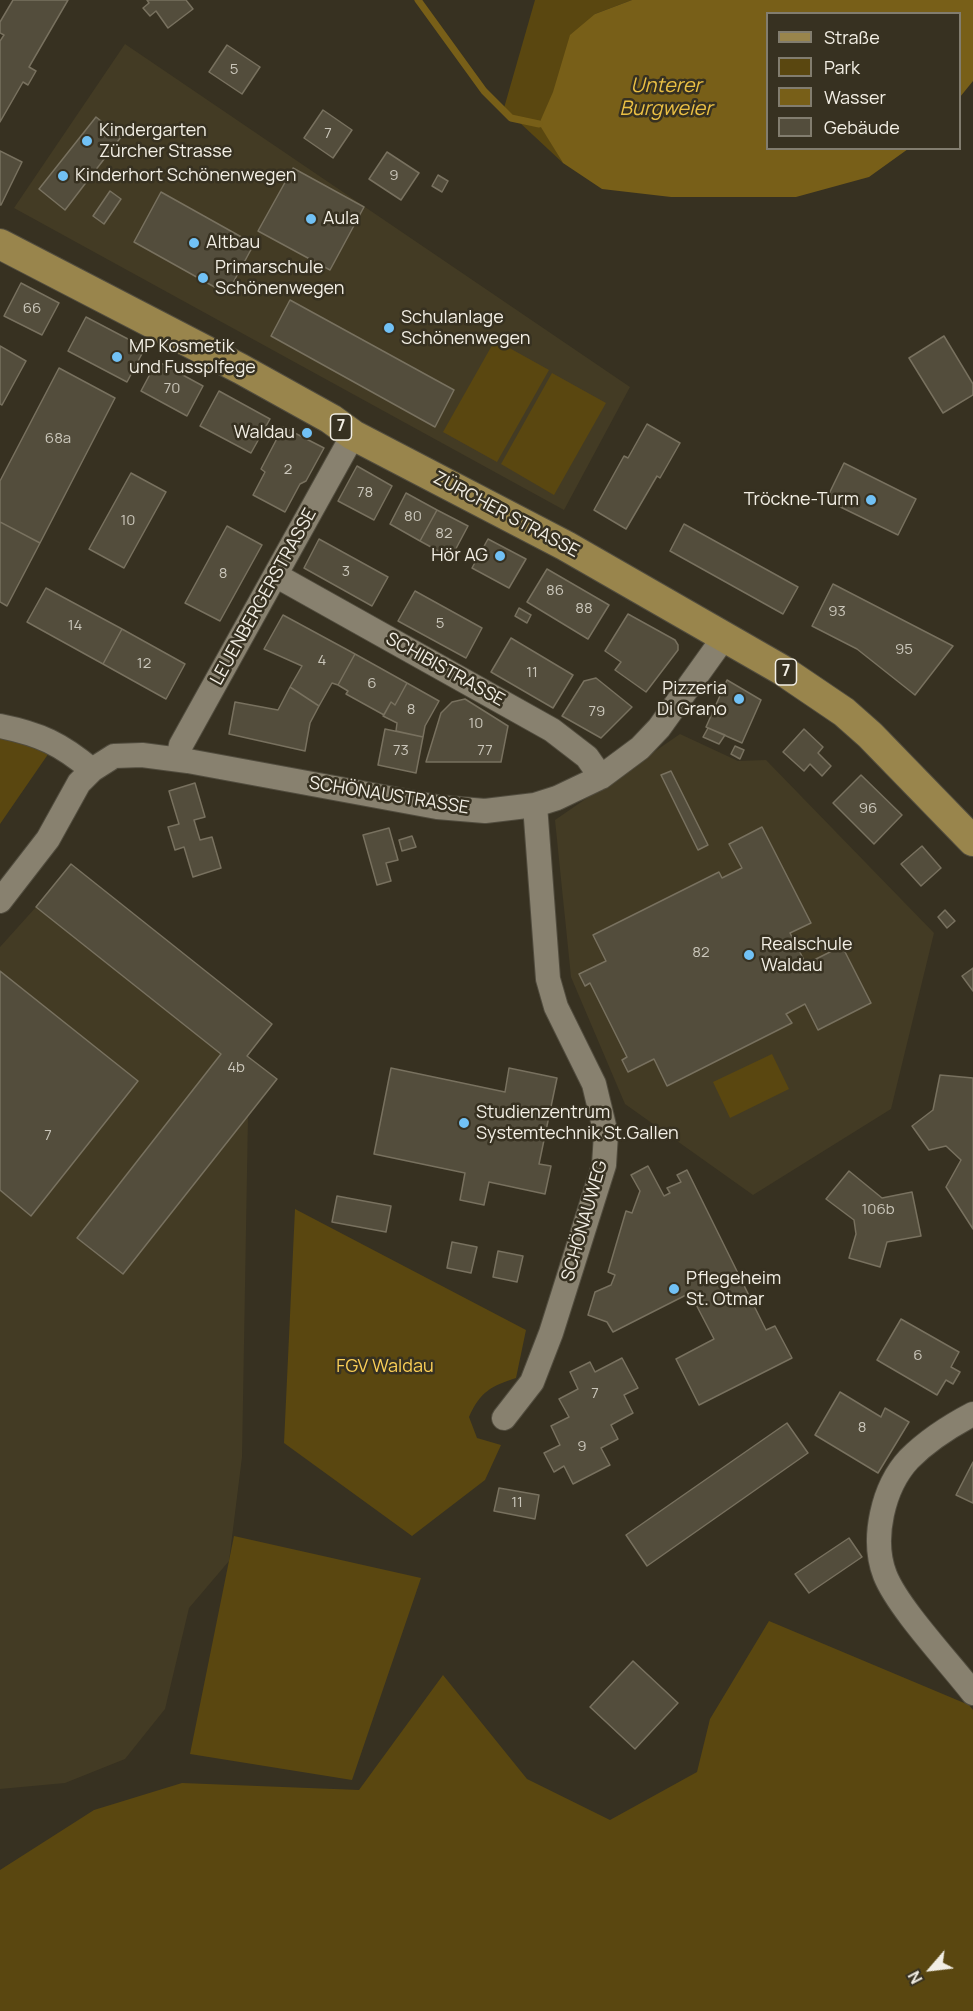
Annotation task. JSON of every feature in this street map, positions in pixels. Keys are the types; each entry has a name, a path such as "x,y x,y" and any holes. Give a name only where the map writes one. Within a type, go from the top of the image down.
{"main road":[{"name":"ZÜRCHER STRASSE","path":"0,244 241,369 331,419 353,435 566,546 782,670 844,712 901,764 973,841"}],"street":[{"name":"LEUENBERGERSTRASSE","path":"178,759 181,746 353,435"},
{"name":"SCHIBISTRASSE","path":"277,576 552,730 587,757 601,777"},
{"name":"SCHÖNAUSTRASSE","path":"92,770 114,756 142,755 178,759 437,807 485,811 535,805 557,798 601,777 640,748 660,728 725,636"},
{"path":"0,726 44,736 92,770 73,792 48,838 0,901"},
{"name":"SCHÖNAUWEG","path":"504,1418 532,1382 551,1333 604,1165 606,1134 594,1084 556,1007 549,979 535,805"},
{"path":"973,1414 938,1434 908,1460 888,1497 880,1523 879,1552 885,1576 903,1604 973,1693"}],"shaded area":[{"name":"Schulanlage Schönenwegen","path":"125,44 630,387 564,510 14,208"},
{"name":"Realschule Waldau","path":"680,734 738,761 766,760 934,933 891,1109 753,1195 625,1104 571,977 555,820"},
{"path":"36,907 221,1054 77,1238 123,1274 248,1116 242,1457 229,1561 189,1608 165,1709 125,1759 65,1783 0,1789 0,947"}],"green space":[{"path":"535,0 632,0 595,14 540,124 563,163 504,108"},
{"path":"495,340 549,370 497,462 443,432"},
{"path":"552,373 606,403 554,495 501,464"},
{"path":"0,737 53,747 0,824"},
{"path":"772,1054 789,1089 730,1118 713,1082"},
{"name":"FGV Waldau","path":"295,1209 526,1330 516,1378 487,1391 477,1401 469,1417 477,1438 501,1445 485,1480 412,1536 284,1443"},
{"path":"234,1536 421,1578 352,1780 190,1754"},
{"path":"769,1621 969,1705 973,1710 973,2011 0,2011 0,1870 94,1810 182,1783 359,1790 443,1675 527,1779 610,1820 697,1772 710,1719"}],"water":[{"name":"Unterer Burgweier","path":"632,0 973,0 973,81 961,96 961,12 766,12 766,150 907,150 869,177 796,197 671,197 602,189 563,163 539,124 553,92 570,35 595,14"}],"building":[{"path":"13,0 68,0 29,67 36,71 28,85 23,82 0,122 0,41 4,35 0,33 0,22"},
{"path":"147,0 186,0 193,9 168,28 156,11 150,16 143,8 149,3"},
{"path":"227,45 260,67 242,94 209,72"},
{"path":"323,110 352,130 333,158 304,138"},
{"path":"96,117 121,137 65,210 39,189"},
{"path":"0,151 22,162 1,205 0,205"},
{"path":"387,152 419,173 401,200 369,179"},
{"name":"Aula","path":"293,168 364,207 330,270 258,231"},
{"path":"438,175 448,181 442,192 432,186"},
{"path":"110,191 121,199 104,224 93,216"},
{"name":"Altbau","path":"161,192 254,244 227,294 134,242"},
{"path":"21,283 59,303 42,335 4,316"},
{"path":"290,300 454,390 435,427 271,336"},
{"path":"86,317 145,348 127,382 68,351"},
{"path":"944,336 973,384 973,395 943,413 909,358"},
{"path":"0,346 26,361 2,405 0,404"},
{"path":"157,361 203,386 187,416 141,391"},
{"path":"59,368 115,398 40,543 0,522 0,481"},
{"path":"219,391 270,419 251,453 200,426"},
{"path":"647,424 680,443 660,478 657,476 626,529 594,510 624,456 628,458"},
{"path":"283,427 324,448 306,481 300,484 285,512 253,495 265,472 261,469"},
{"name":"Tröckne-Turm","path":"844,463 916,499 898,535 826,500"},
{"path":"357,466 392,486 374,520 338,501"},
{"path":"131,473 166,492 124,568 89,549"},
{"path":"406,493 437,510 420,541 390,524"},
{"path":"437,510 468,526 451,558 420,541"},
{"path":"0,522 40,543 7,606 0,602"},
{"path":"684,524 798,587 783,614 670,551"},
{"path":"227,526 262,545 220,621 185,603"},
{"path":"319,539 388,577 372,606 304,568"},
{"path":"488,539 526,559 509,588 472,568"},
{"path":"547,569 609,605 588,639 527,602"},
{"path":"833,584 953,646 915,695 857,649 812,626"},
{"path":"46,588 122,629 103,664 27,622"},
{"path":"415,591 482,628 466,658 398,621"},
{"path":"519,608 531,615 527,623 515,616"},
{"path":"628,614 675,640 678,645 678,650 646,692 615,670 621,662 605,651"},
{"path":"283,615 355,654 338,685 332,683 319,706 290,687 302,666 264,649"},
{"path":"122,629 185,664 166,699 103,664"},
{"path":"511,638 573,675 553,708 491,672"},
{"path":"355,654 407,683 395,705 391,702 384,715 346,694 348,691 338,685"},
{"path":"596,678 632,707 601,738 562,716 584,681"},
{"path":"727,680 761,700 742,743 706,727"},
{"path":"407,683 439,701 425,726 423,737 396,731 397,723 383,716 391,702 395,705"},
{"path":"290,687 319,706 310,723 305,751 229,734 235,702 278,710"},
{"path":"465,699 508,726 501,762 426,762 441,713 452,702"},
{"path":"708,728 725,735 719,744 703,737"},
{"path":"385,729 423,737 416,773 378,765"},
{"path":"804,729 823,747 818,753 831,766 822,776 810,764 804,771 783,752"},
{"path":"735,746 744,750 740,759 731,754"},
{"path":"671,771 708,845 698,850 661,775"},
{"path":"861,775 902,815 874,844 833,803"},
{"path":"195,783 205,817 194,820 200,840 212,837 221,868 193,877 184,847 175,850 168,827 179,824 169,791"},
{"path":"762,827 811,923 790,933 806,964 842,946 871,1003 818,1030 805,1004 786,1014 792,1023 667,1086 654,1059 628,1072 622,1060 627,1057 590,983 585,986 579,974 606,961 593,935 719,872 722,878 742,868 729,844"},
{"path":"389,828 398,860 386,863 391,881 377,885 363,835"},
{"path":"412,836 416,847 402,851 399,840"},
{"path":"922,846 941,868 921,886 901,864"},
{"path":"71,864 272,1024 247,1056 277,1079 123,1274 77,1238 221,1054 36,907"},
{"path":"945,910 955,921 947,928 938,917"},
{"path":"973,968 973,991 962,976"},
{"path":"0,971 138,1081 31,1216 0,1190"},
{"name":"Studienzentrum Systemtechnik St.Gallen","path":"391,1068 505,1092 509,1068 557,1078 539,1164 551,1166 545,1194 489,1182 484,1205 460,1200 465,1173 374,1154"},
{"path":"940,1075 973,1078 973,1229 946,1187 961,1160 946,1146 929,1150 912,1126 933,1110"},
{"name":"Pflegeheim St. Otmar","path":"648,1166 664,1196 670,1193 667,1188 681,1182 677,1175 687,1170 766,1330 775,1326 792,1358 699,1405 676,1359 714,1339 690,1293 613,1332 607,1322 588,1315 595,1292 611,1285 615,1275 608,1272 626,1211 632,1213 640,1191 631,1175"},
{"path":"849,1171 882,1198 912,1192 921,1236 887,1242 880,1267 849,1258 856,1234 854,1220 826,1199"},
{"path":"337,1196 391,1206 386,1232 332,1222"},
{"path":"452,1242 477,1247 471,1273 447,1268"},
{"path":"498,1251 523,1256 517,1282 493,1277"},
{"path":"901,1319 959,1352 951,1367 960,1372 953,1384 946,1380 937,1395 877,1360"},
{"path":"622,1358 638,1388 624,1395 633,1413 611,1425 618,1439 601,1448 610,1465 573,1484 564,1466 554,1472 544,1453 560,1445 551,1426 569,1417 559,1399 578,1389 570,1372 590,1362 595,1372"},
{"path":"840,1392 881,1417 885,1408 909,1422 878,1473 815,1435"},
{"path":"787,1423 808,1453 647,1566 626,1535"},
{"path":"973,1462 973,1503 956,1495"},
{"path":"499,1488 539,1495 535,1519 494,1511"},
{"path":"849,1538 862,1557 809,1593 795,1574"},
{"path":"633,1661 678,1703 635,1749 590,1707"}],"waterway":[{"path":"418,0 484,91 511,118 539,124"}],"place":[{"name":"Kindergarten Zürcher Strasse","path":"87,141"},
{"name":"Kinderhort Schönenwegen","path":"63,176"},
{"name":"Aula","path":"311,219"},
{"name":"Altbau","path":"194,243"},
{"name":"Primarschule Schönenwegen","path":"203,278"},
{"name":"Schulanlage Schönenwegen","path":"389,328"},
{"name":"MP Kosmetik und Fussplfege","path":"117,357"},
{"name":"Waldau","path":"307,433"},
{"name":"Tröckne-Turm","path":"871,500"},
{"name":"Hör AG","path":"500,556"},
{"name":"Pizzeria Di Grano","path":"739,699"},
{"name":"Realschule Waldau","path":"749,955"},
{"name":"Studienzentrum Systemtechnik St.Gallen","path":"464,1123"},
{"name":"Pflegeheim St. Otmar","path":"674,1289"}]}
